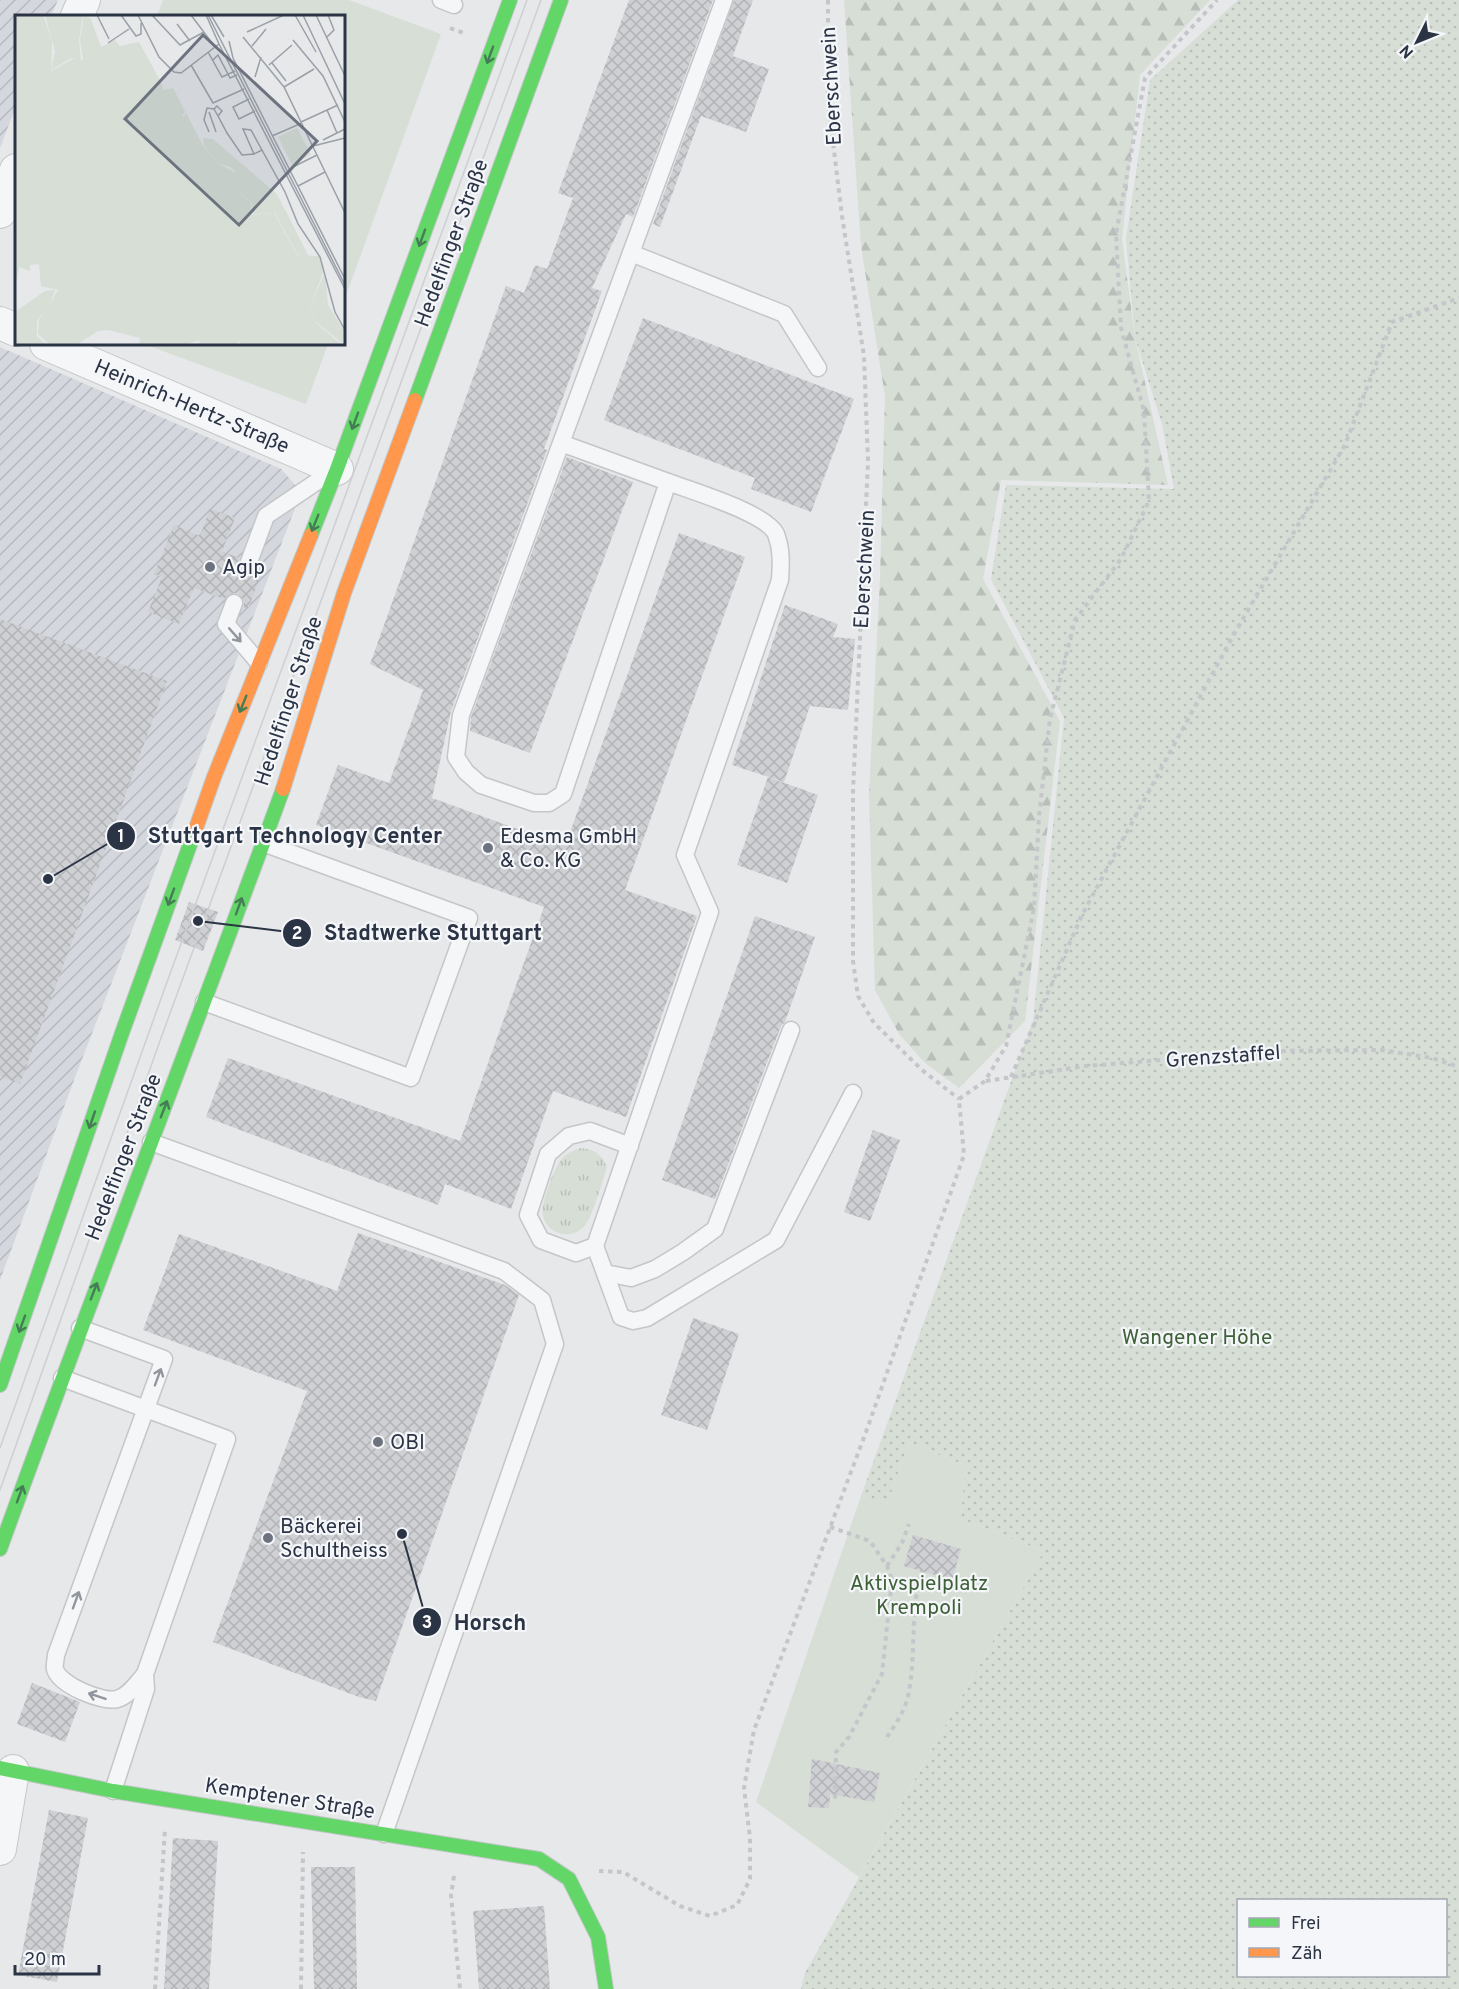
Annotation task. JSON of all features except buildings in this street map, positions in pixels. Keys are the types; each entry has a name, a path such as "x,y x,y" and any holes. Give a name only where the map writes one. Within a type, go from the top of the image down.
{"street":[{"name":"Hedelfinger Straße","path":"0,1385 214,777 337,469 510,0"},
{"name":"Hedelfinger Straße","path":"0,1549 80,1328 288,775 344,593 561,0"},
{"path":"0,212 15,173"},
{"path":"0,323 15,330"},
{"name":"Heinrich-Hertz-Straße","path":"48,345 337,469"},
{"path":"0,1849 7,1770"},
{"name":"Kemptener Straße","path":"7,1770 113,1791 539,1859 569,1879"},
{"path":"569,1879 598,1937 606,1989"}],"lane":[{"path":"668,482 563,794 549,803 534,803 481,785 466,772 456,756 461,716 724,0"},
{"path":"631,253 784,314 818,368"},
{"path":"561,443 756,516 775,532 782,554 780,580 685,855 710,912 595,1246 621,1317 633,1321 646,1318 777,1240 853,1093"},
{"path":"249,562 266,516 337,469"},
{"path":"234,603 226,624 260,663"},
{"path":"204,1002 411,1078 469,918 263,843"},
{"path":"604,1273 631,1278 655,1269 715,1228 791,1030"},
{"path":"595,1246 576,1253 541,1240 536,1232 528,1215 548,1154 569,1136 590,1131 630,1146"},
{"path":"151,1142 504,1271 542,1300 555,1344 384,1834"},
{"path":"80,1328 164,1359 56,1654 55,1669 60,1677 75,1688 105,1700 116,1700 125,1695 145,1674"},
{"path":"62,1378 227,1439 145,1674 146,1689 113,1791"}],"path":[{"name":"Eberschwein","path":"828,0 828,101 842,216 864,356 868,461 853,792 853,961 858,996 874,1023 922,1070 959,1099"},
{"path":"569,1879 599,1871 623,1872 680,1906 710,1916 737,1905 750,1879 750,1838 744,1788 754,1730 964,1155 959,1099 985,1081 1006,1046 1032,919 1039,816 1050,719 1076,620 1121,559 1149,501 1144,411 1121,328 1116,234 1145,78 1217,0"},
{"path":"447,2 446,27 494,44"},
{"path":"1011,1077 1082,915 1234,634 1345,445 1392,322 1459,298"},
{"name":"Grenzstaffel","path":"985,1081 1086,1066 1275,1051 1381,1050 1432,1058 1459,1067"},
{"path":"887,1566 902,1543 909,1524"},
{"path":"830,1527 870,1541 887,1566 892,1580 882,1674 849,1737 836,1752 835,1801"},
{"path":"887,1737 908,1698 913,1656 914,1614 918,1582 922,1571"},
{"path":"892,1580 918,1582"},
{"path":"155,1989 167,1799"},
{"path":"301,1989 303,1820"},
{"path":"459,1846 451,1895 460,1989"}],"shaded area":[{"path":"0,0 58,0 51,15 15,15 15,109 0,148"},
{"path":"0,347 281,469 296,486 298,495 296,506 74,1080 0,1280"}],"green space":[{"path":"163,0 349,0 441,34 345,298 345,15 157,15"},
{"path":"844,0 1210,0 1140,75 1122,239 1135,338 1168,485 1001,480 983,579 1060,721 1025,1021 959,1088 925,1063 899,1034 875,990 869,794 880,578 885,396 861,246"},
{"name":"Wangener Höhe","path":"1238,0 1459,0 1459,1989 801,1989 805,1973 1044,1551 961,1519 965,1465 909,1443 887,1504 861,1496 1033,1021 1064,718 991,579 1006,485 1174,489 1162,424 1135,338 1126,239 1150,80"},
{"path":"147,345 328,345 306,404"},
{"path":"581,1148 597,1153 607,1167 595,1205 586,1224 575,1233 562,1234 550,1228 546,1223 543,1216 544,1203 560,1160 568,1153"},
{"name":"Aktivspielplatz Krempoli","path":"909,1443 965,1465 961,1519 1044,1551 859,1877 756,1802 861,1496 887,1504"}],"tram line":[{"path":"0,1448 167,982 527,0"},
{"path":"0,1490 161,1038 541,0"}],"traffic: fast":[{"path":"311,535 510,0"},
{"path":"415,400 561,0"},
{"path":"0,1549 283,789"},
{"path":"0,1385 196,828"},
{"path":"0,1768 113,1791 539,1859 569,1879 598,1937 606,1989"}],"traffic: slow":[{"path":"283,789 344,593 415,400"},
{"path":"196,828 214,777 311,535"}],"place":[{"name":"Agip","path":"210,567"},
{"name":"Edesma GmbH & Co. KG","path":"488,848"},
{"name":"Stuttgart Technology Center","path":"48,879"},
{"name":"Stadtwerke Stuttgart","path":"198,921"},
{"name":"OBI","path":"378,1442"},
{"name":"Horsch","path":"402,1534"},
{"name":"Bäckerei Schultheiss","path":"268,1538"}]}
